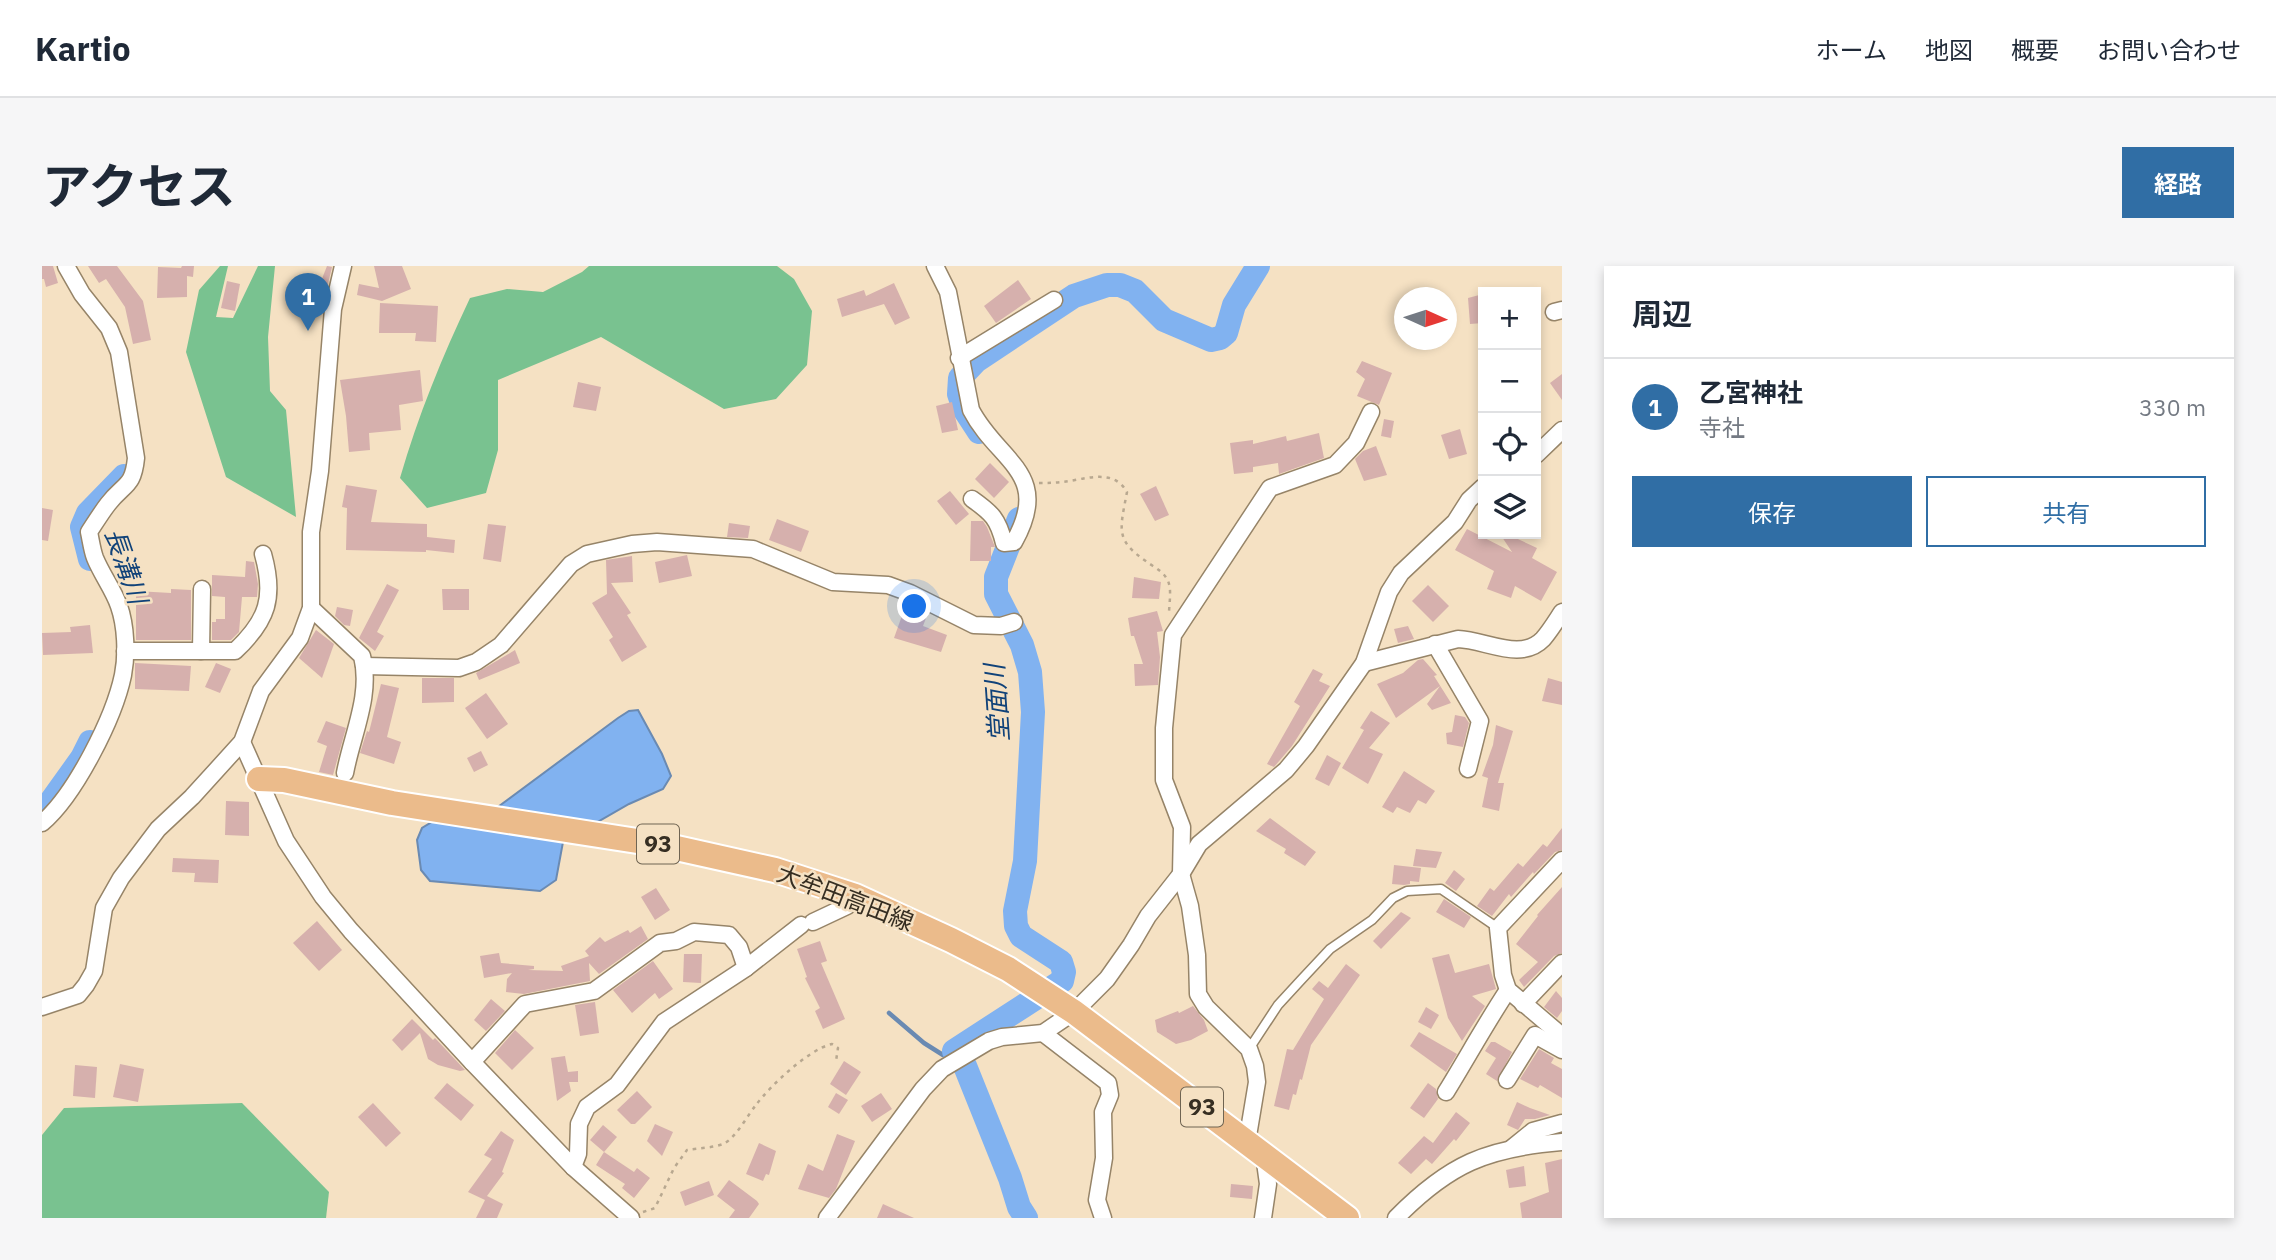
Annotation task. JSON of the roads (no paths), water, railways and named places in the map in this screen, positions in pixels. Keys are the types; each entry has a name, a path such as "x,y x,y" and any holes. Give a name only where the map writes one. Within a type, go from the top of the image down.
{"main road":[{"name":"大牟田高田線","path":"259,779 284,780 392,803 663,845 775,870 855,897 1008,969 1054,999 1347,1218"}],"street":[{"path":"42,823 59,805 92,753 123,675 125,651 119,607 94,556 89,532 109,502 125,488 134,475 136,458 119,352 109,328 82,294 66,266"},
{"path":"42,1007 78,995 86,985 94,971 104,908 121,878 158,829 192,797 242,742 261,691 300,638 311,608 311,532 320,471 333,309 343,266"},
{"path":"935,266 948,292 971,410 979,425 1003,450 1026,484 1028,509 1014,542 1004,543 992,512 972,499"},
{"path":"959,358 1054,300"},
{"path":"1262,1218 1268,1184 1256,1148 1257,1082 1249,1049 1206,1007 1198,994 1197,955 1190,906 1181,874 1182,827 1164,780 1164,728 1173,635 1270,488 1335,465 1356,443 1371,412"},
{"path":"1541,450 1562,430"},
{"path":"1043,1033 1054,999 1107,979 1199,844 1286,770 1306,746 1364,663 1389,592 1401,573 1455,522 1469,500 1478,492"},
{"path":"364,666 459,668 476,662 501,645 571,564 587,554 632,544 657,542 753,549 833,582 888,584 974,625 1001,626 1014,622"},
{"path":"125,651 235,651 260,623 270,597 270,577 263,554"},
{"path":"201,651 202,589"},
{"path":"311,608 362,656 364,666 360,718 345,773"},
{"path":"1364,663 1458,639 1474,639 1516,651 1531,648 1542,639 1562,612"},
{"path":"1435,644 1480,720 1468,769"},
{"path":"242,742 286,841 323,897 472,1062 573,1167 631,1217"},
{"path":"1562,860 1497,929 1503,975 1508,990 1562,1036"},
{"path":"573,1167 578,1154 579,1124 587,1107 617,1085 664,1022 807,924 847,906 855,897"},
{"path":"472,1062 524,1004 594,990 660,943 676,941 694,932 729,935 739,947 746,968"},
{"path":"1523,1004 1562,963"},
{"path":"1446,1092 1508,990"},
{"path":"827,1218 923,1089 942,1069 961,1056 1002,1037 1043,1033 1108,1083 1110,1095 1103,1112 1104,1158 1097,1200 1103,1218"},
{"path":"1507,1080 1535,1035 1562,1050"},
{"path":"1512,1149 1533,1131 1562,1123"},
{"path":"1396,1218 1442,1177 1477,1158 1512,1149 1562,1142"}],"lane":[{"path":"1249,1049 1278,1005 1330,949 1372,920 1393,898 1407,891 1441,890 1497,929"}],"water":[{"path":"638,710 671,776 663,789 629,804 563,842 556,880 540,891 430,881 421,870 417,840 422,828 445,814 487,815 618,718 629,711"}],"waterway":[{"name":"堂面川","path":"979,432 964,409 959,394 960,378 976,361 1074,296 1107,285 1120,285 1135,291 1164,320 1211,340 1226,333 1234,305 1258,266"},
{"name":"長溝川","path":"90,559 82,527 88,513 124,476"},
{"name":"堂面川","path":"1019,519 996,577 996,594 1022,645 1030,672 1033,712 1025,861 1015,911 1016,926 1021,936 1061,962 1064,972 1062,981 954,1051 965,1066 1019,1207 1026,1218"},
{"name":"長溝川","path":"42,814 82,758 90,742"},
{"path":"889,1013 924,1043 943,1055 954,1051"}],"place":[{"name":"乙宮神社","path":"308,331"}]}
